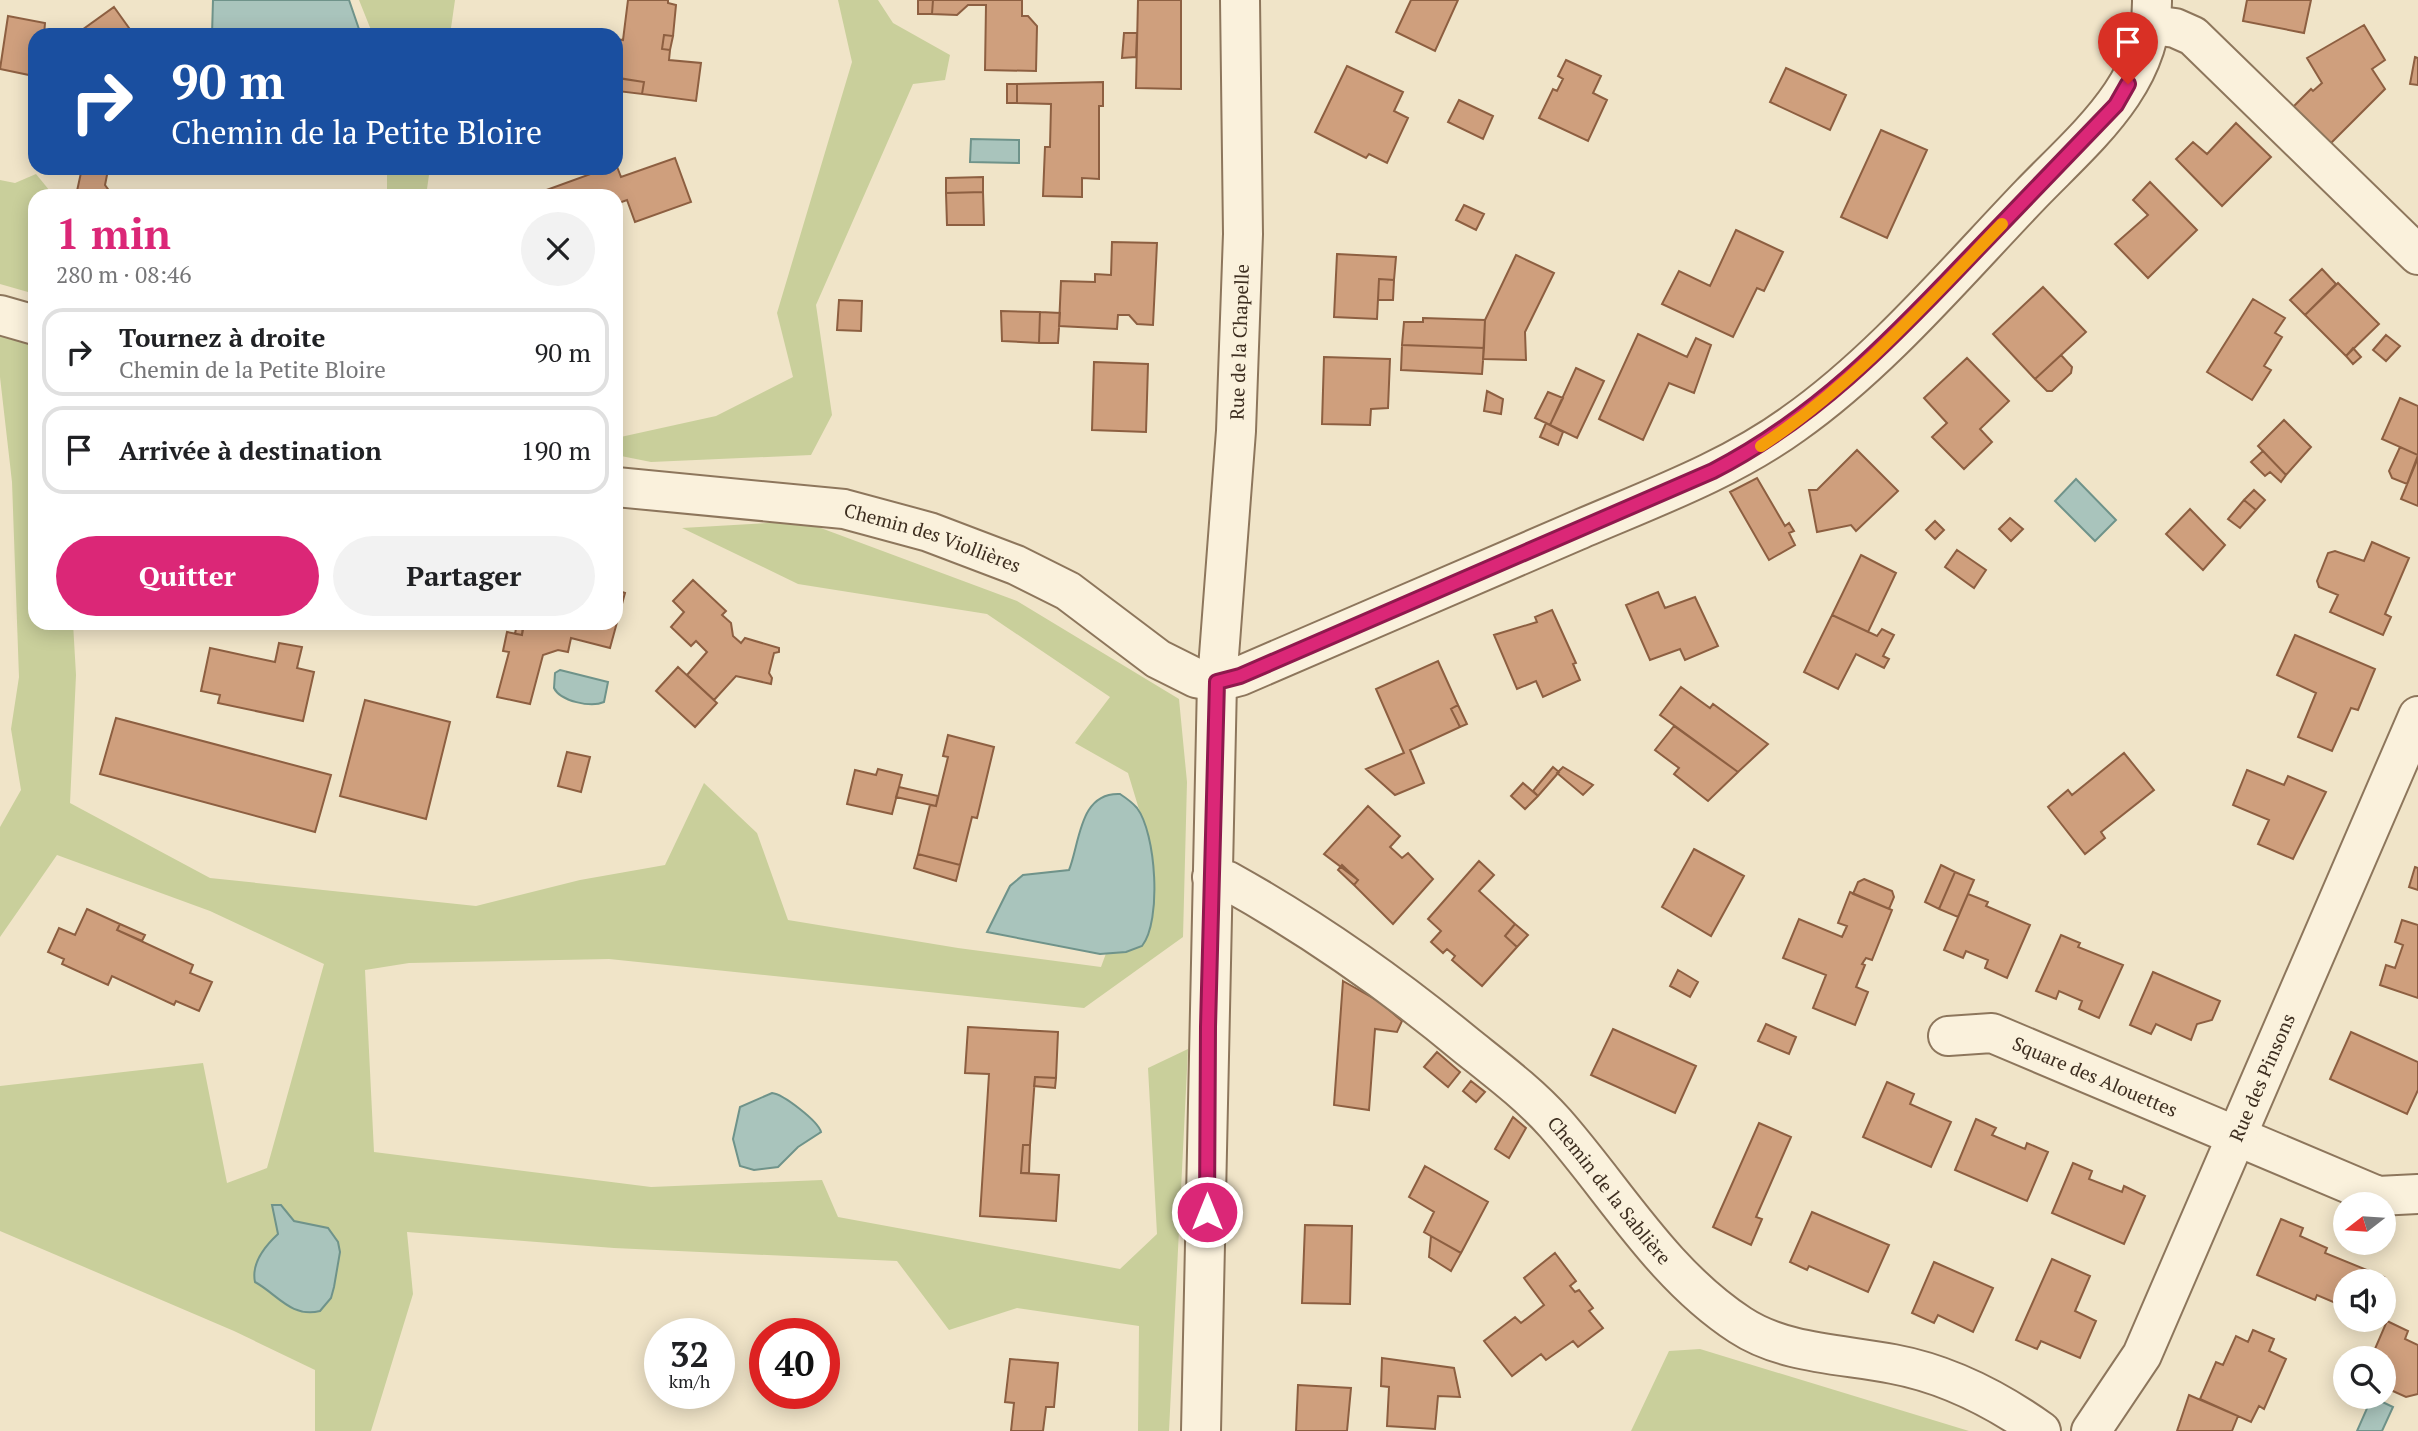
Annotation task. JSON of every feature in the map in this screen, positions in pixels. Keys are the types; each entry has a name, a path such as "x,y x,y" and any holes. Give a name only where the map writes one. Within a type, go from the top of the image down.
{"street":[{"name":"Rue de la Chapelle","path":"1201,1431 1217,682 1236,430 1243,234 1240,0"},
{"path":"1217,682 1240,676 1713,471 1795,423 1834,392 1910,320 2116,105 2141,63 2152,13 2193,36 2418,255"},
{"path":"0,314 28,323"},
{"name":"Chemin des Viollières","path":"623,488 844,509 929,531 1016,565 1068,592 1158,659 1196,678 1217,682"},
{"name":"Rue des Pinsons","path":"2091,1431 2142,1355 2418,716"},
{"name":"Chemin de la Sablière","path":"1212,877 1228,881 1346,951 1519,1087 1554,1121 1674,1270 1742,1326 1772,1341 1896,1364 1940,1377 1972,1389 2041,1431"},
{"name":"Square des Alouettes","path":"1948,1036 1992,1033 2378,1196 2418,1194"}],"green space":[{"path":"359,0 455,0 451,28 370,28"},
{"path":"838,0 878,0 893,23 950,55 945,80 913,84 816,305 832,415 811,455 651,462 623,456 623,436 716,416 793,377 777,313 852,62"},
{"path":"37,175 48,189 28,189 28,292 0,284 0,180 15,183"},
{"path":"387,175 429,175 427,189 387,189"},
{"path":"0,334 28,341 28,630 73,630 76,675 70,803 210,878 476,906 580,880 665,865 704,783 757,833 788,920 958,948 1101,967 1148,839 1128,773 1075,743 1110,697 987,614 798,584 682,528 802,521 1017,601 1179,699 1187,782 1183,937 1084,1008 609,959 409,963 365,970 374,1152 651,1187 822,1180 838,1217 1120,1269 1157,1234 1148,1068 1188,1049 1169,1431 1138,1431 1139,1326 1017,1308 949,1330 897,1261 614,1248 407,1232 413,1294 371,1431 315,1431 315,1370 234,1331 0,1231 0,1086 203,1063 227,1183 267,1168 324,964 210,911 57,855 0,937 0,827 21,790 11,729 19,677 12,482 0,377"},
{"path":"1700,1349 1969,1431 1631,1431 1669,1351"}],"water":[{"path":"213,0 349,0 359,28 212,28"},
{"path":"971,139 1019,140 1019,163 970,162"},
{"path":"2076,479 2116,520 2095,541 2055,501"},
{"path":"560,670 608,682 604,702 584,704 557,693 554,688 555,673"},
{"path":"1120,794 1137,808 1149,837 1152,856 1152,917 1142,946 1126,952 1100,954 987,932 1010,886 1023,875 1069,870 1083,821 1089,810 1096,801"},
{"path":"772,1093 800,1109 814,1121 821,1132 798,1147 778,1167 754,1170 740,1166 733,1139 740,1107"},
{"path":"272,1205 281,1205 294,1221 328,1228 338,1242 340,1252 334,1287 331,1298 320,1311 292,1308 255,1282 257,1262 264,1249 278,1234"},
{"path":"2367,1409 2392,1409 2382,1431 2357,1431"}],"building":[{"path":"628,0 668,0 668,3 676,5 673,36 664,35 662,49 670,50 669,60 701,63 696,101 642,94 644,82 623,79 623,40"},
{"path":"918,0 933,0 932,14 918,14"},
{"path":"933,0 1022,0 1022,16 1028,16 1037,26 1036,71 985,70 986,5 968,5 957,15 932,14"},
{"path":"1138,0 1181,0 1181,89 1136,88"},
{"path":"1411,0 1458,0 1435,51 1396,32"},
{"path":"2247,0 2311,0 2304,33 2243,21"},
{"path":"114,7 129,28 85,28"},
{"path":"8,16 45,23 45,28 28,28 28,75 0,69"},
{"path":"2364,25 2385,60 2372,69 2385,89 2321,153 2285,115 2311,89 2313,91 2322,83 2307,58"},
{"path":"1124,33 1137,33 1136,57 1122,58"},
{"path":"664,35 673,36 670,50 662,49"},
{"path":"2415,57 2418,58 2418,85 2410,84"},
{"path":"1566,60 1601,76 1593,93 1607,100 1588,141 1539,118 1553,89 1557,91 1563,79 1558,76"},
{"path":"1347,66 1403,92 1394,111 1408,118 1387,163 1369,154 1366,158 1315,132"},
{"path":"1786,68 1846,95 1830,130 1770,102"},
{"path":"623,79 644,82 642,94 623,92"},
{"path":"1103,82 1103,106 1099,106 1099,179 1082,178 1082,197 1043,196 1045,147 1050,147 1051,104 1017,103 1017,84"},
{"path":"1007,84 1017,84 1017,103 1007,103"},
{"path":"1459,100 1493,116 1483,139 1448,122"},
{"path":"2236,123 2271,157 2222,206 2176,159 2193,142 2207,154"},
{"path":"1881,130 1927,150 1887,238 1841,217"},
{"path":"675,158 691,202 635,222 627,200 623,201 623,189 549,189 588,175 621,177"},
{"path":"80,175 107,175 105,185 108,189 77,189"},
{"path":"983,177 983,192 946,193 946,178"},
{"path":"2150,182 2197,230 2148,278 2115,244 2148,215 2133,200"},
{"path":"983,192 984,225 947,225 946,193"},
{"path":"1464,205 1484,214 1476,230 1456,220"},
{"path":"1736,230 1783,252 1764,291 1757,288 1733,337 1662,304 1679,271 1710,286"},
{"path":"1112,242 1157,243 1153,325 1137,324 1129,315 1118,315 1117,329 1059,326 1061,281 1095,282 1095,274 1111,275"},
{"path":"1337,254 1396,257 1394,280 1379,279 1377,319 1334,317"},
{"path":"1516,255 1554,273 1525,332 1526,360 1483,359 1485,320"},
{"path":"2322,269 2336,284 2305,315 2290,300"},
{"path":"1379,279 1394,280 1393,300 1378,300"},
{"path":"2338,283 2379,324 2346,356 2305,315"},
{"path":"2043,287 2086,332 2035,379 1993,334"},
{"path":"2253,299 2285,318 2275,333 2282,337 2264,366 2271,370 2252,400 2207,372"},
{"path":"839,300 862,301 861,331 837,330"},
{"path":"1001,311 1040,312 1039,343 1002,341"},
{"path":"1040,312 1060,313 1058,343 1039,343"},
{"path":"1423,318 1485,320 1484,348 1402,345 1404,322 1423,322"},
{"path":"1638,334 1687,357 1696,338 1711,345 1694,393 1669,383 1643,440 1599,419"},
{"path":"2386,335 2400,346 2386,361 2373,350"},
{"path":"1402,345 1484,348 1482,374 1401,370"},
{"path":"2353,348 2361,357 2353,364 2346,356"},
{"path":"2061,355 2072,367 2071,373 2052,391 2047,391 2035,379"},
{"path":"1324,357 1390,359 1388,408 1371,409 1370,425 1322,424"},
{"path":"1967,358 2009,401 1980,429 1992,442 1964,469 1932,437 1947,423 1924,398"},
{"path":"1094,362 1148,364 1146,432 1092,430"},
{"path":"1576,368 1604,381 1577,438 1550,425"},
{"path":"1487,391 1503,399 1501,414 1484,411"},
{"path":"1548,392 1563,398 1550,425 1535,418"},
{"path":"2400,398 2418,406 2418,455 2382,439"},
{"path":"2284,420 2311,447 2286,475 2258,446"},
{"path":"1546,423 1563,432 1558,445 1540,437"},
{"path":"2400,447 2418,455 2407,484 2392,478 2389,471"},
{"path":"1857,450 1898,491 1856,531 1851,525 1817,532 1809,490 1817,490"},
{"path":"2263,451 2286,475 2281,482 2270,472 2265,476 2251,462"},
{"path":"2418,458 2418,506 2401,499"},
{"path":"1757,478 1785,526 1789,523 1794,531 1789,533 1795,545 1769,560 1730,492"},
{"path":"2254,490 2265,500 2256,510 2244,500"},
{"path":"2244,500 2256,510 2240,528 2228,519"},
{"path":"2190,509 2225,545 2203,570 2166,534"},
{"path":"2010,518 2023,529 2011,541 1999,529"},
{"path":"1935,521 1944,530 1935,539 1926,530"},
{"path":"2372,542 2409,558 2385,614 2391,617 2383,635 2330,612 2338,595 2319,587 2317,581 2328,553 2335,551 2364,561"},
{"path":"1957,550 1986,570 1974,588 1945,567"},
{"path":"1861,555 1896,573 1868,632 1832,615"},
{"path":"693,580 726,611 722,615 731,623 733,636 741,643 745,638 779,648 779,652 774,653 769,673 771,684 736,676 714,700 687,675 707,652 696,641 691,646 671,627 684,612 673,601"},
{"path":"1658,592 1665,608 1695,597 1718,646 1685,660 1680,649 1650,660 1626,605"},
{"path":"1552,610 1576,663 1573,664 1580,680 1543,697 1536,681 1517,689 1494,635 1537,622 1535,617"},
{"path":"1832,615 1877,636 1882,629 1894,635 1883,656 1889,659 1884,668 1856,654 1838,689 1804,672"},
{"path":"516,630 523,630 522,635 515,634"},
{"path":"522,630 615,630 610,648 571,638 568,652 558,650 543,655 530,704 497,697 509,652 503,651 507,632 522,635"},
{"path":"2295,635 2375,669 2358,710 2351,708 2332,751 2298,737 2316,693 2277,675"},
{"path":"279,643 302,647 297,668 314,672 303,721 218,703 220,695 201,691 210,648 275,662"},
{"path":"1438,661 1458,705 1451,709 1460,727 1410,750 1424,783 1395,795 1366,769 1404,753 1376,689"},
{"path":"678,667 717,703 695,727 656,691"},
{"path":"1681,687 1710,708 1713,704 1768,744 1738,772 1660,715"},
{"path":"365,700 450,722 426,819 340,796"},
{"path":"1458,705 1467,724 1460,727 1451,709"},
{"path":"116,718 331,775 315,832 100,774"},
{"path":"1674,726 1738,772 1708,801 1674,774 1679,768 1655,750"},
{"path":"948,735 994,747 977,818 972,817 960,865 918,854 930,805 936,806 948,757 943,756"},
{"path":"567,752 590,757 581,792 558,786"},
{"path":"2124,753 2154,790 2101,832 2105,838 2085,854 2048,807 2068,790 2072,795"},
{"path":"1553,767 1559,772 1538,796 1533,791"},
{"path":"1563,767 1593,785 1583,795 1557,773"},
{"path":"878,769 902,775 892,814 847,804 855,770 876,775"},
{"path":"2247,770 2284,785 2288,776 2326,792 2293,859 2258,844 2269,820 2233,805"},
{"path":"1523,783 1538,796 1525,809 1511,796"},
{"path":"899,787 938,796 936,806 896,797"},
{"path":"1368,806 1400,836 1390,847 1402,858 1408,853 1433,879 1393,924 1354,885 1358,880 1324,854"},
{"path":"1694,849 1744,876 1711,936 1662,907"},
{"path":"918,854 960,865 956,881 914,868"},
{"path":"1479,861 1494,875 1479,891 1515,924 1505,936 1517,947 1482,986 1452,960 1455,956 1447,949 1443,953 1431,942 1441,931 1428,919"},
{"path":"1342,865 1358,880 1354,885 1338,870"},
{"path":"1941,865 1955,872 1939,909 1925,902"},
{"path":"2415,867 2418,868 2418,890 2409,887"},
{"path":"1955,872 1974,880 1958,917 1939,909"},
{"path":"1864,879 1892,891 1894,897 1889,909 1853,894 1858,882"},
{"path":"1850,892 1892,910 1872,960 1866,958 1862,964 1865,965 1856,987 1868,992 1855,1025 1813,1008 1826,975 1783,958 1799,919 1842,937 1847,926 1838,923"},
{"path":"1968,894 1988,902 1986,906 2030,925 2007,978 1985,968 1988,960 1966,951 1963,958 1944,950"},
{"path":"87,909 120,924 117,930 193,965 190,973 212,982 199,1011 176,1001 174,1005 112,976 108,985 62,964 64,959 48,952 59,928 75,935"},
{"path":"2402,920 2418,925 2418,998 2380,985 2386,965 2395,968 2403,945 2395,942"},
{"path":"120,924 145,935 142,941 117,930"},
{"path":"1515,924 1528,935 1517,947 1505,936"},
{"path":"2061,935 2080,943 2078,947 2123,965 2099,1018 2079,1009 2082,1001 2059,991 2056,999 2036,991"},
{"path":"1678,970 1698,982 1690,997 1670,986"},
{"path":"2153,972 2220,1001 2212,1020 2197,1024 2191,1040 2156,1024 2151,1034 2130,1025"},
{"path":"1343,981 1380,1002 1402,1021 1397,1032 1375,1029 1369,1110 1334,1105"},
{"path":"1766,1024 1796,1037 1789,1054 1758,1041"},
{"path":"968,1027 1058,1032 1056,1078 1035,1077 1030,1145 1023,1145 1021,1173 1059,1175 1056,1221 980,1216 989,1074 965,1073"},
{"path":"1613,1029 1696,1066 1675,1113 1591,1075"},
{"path":"2351,1032 2418,1062 2418,1090 2407,1114 2330,1079"},
{"path":"1437,1052 1460,1072 1448,1087 1424,1067"},
{"path":"1035,1077 1056,1078 1055,1088 1034,1086"},
{"path":"1471,1081 1485,1092 1476,1102 1463,1091"},
{"path":"1887,1082 1914,1094 1910,1104 1951,1122 1931,1167 1863,1137"},
{"path":"1513,1117 1526,1128 1509,1158 1495,1149"},
{"path":"1976,1119 1996,1128 1992,1135 2025,1149 2027,1143 2048,1152 2027,1201 1955,1170"},
{"path":"1759,1123 1791,1137 1756,1217 1762,1219 1751,1245 1713,1227"},
{"path":"1023,1145 1030,1145 1029,1173 1021,1173"},
{"path":"2073,1163 2092,1171 2089,1179 2122,1192 2124,1186 2145,1196 2124,1244 2052,1213"},
{"path":"1425,1166 1488,1202 1461,1253 1424,1232 1434,1212 1409,1197"},
{"path":"1812,1212 1889,1245 1868,1292 1809,1266 1807,1270 1790,1262"},
{"path":"2281,1219 2303,1228 2300,1236 2327,1248 2325,1253 2364,1269 2333,1269 2333,1302 2317,1295 2315,1300 2257,1275"},
{"path":"1305,1225 1352,1226 1350,1304 1302,1303"},
{"path":"1431,1236 1461,1253 1451,1271 1429,1257"},
{"path":"1555,1253 1576,1281 1570,1286 1575,1292 1579,1290 1593,1308 1589,1311 1603,1328 1578,1347 1573,1341 1546,1360 1541,1354 1512,1376 1484,1341 1515,1317 1521,1323 1544,1305 1524,1278"},
{"path":"2052,1259 2090,1276 2075,1311 2096,1321 2080,1358 2041,1341 2037,1349 2016,1340"},
{"path":"1934,1262 1993,1288 1973,1332 1938,1315 1934,1323 1912,1313"},
{"path":"2396,1325 2408,1331 2405,1339 2418,1345 2418,1394 2406,1397 2396,1392 2396,1346 2376,1346 2382,1332 2396,1332"},
{"path":"2253,1330 2274,1339 2269,1351 2286,1359 2264,1409 2259,1406 2251,1422 2200,1399 2216,1362 2223,1365 2236,1336 2248,1342"},
{"path":"1382,1358 1454,1368 1460,1397 1438,1396 1435,1429 1387,1426 1389,1387 1381,1386"},
{"path":"1010,1359 1058,1363 1054,1407 1046,1407 1043,1431 1011,1431 1014,1403 1005,1402"},
{"path":"1298,1385 1351,1388 1347,1431 1296,1431"},
{"path":"2189,1395 2238,1416 2232,1431 2177,1431"}],"slow traffic":[{"path":"1761,446 1834,392 1910,320 2002,224"}],"route":[{"path":"1207,1212 1208,1027 1217,682 1240,676 1713,471 1756,449 1834,392 1910,320 2116,105 2128,84"}]}
